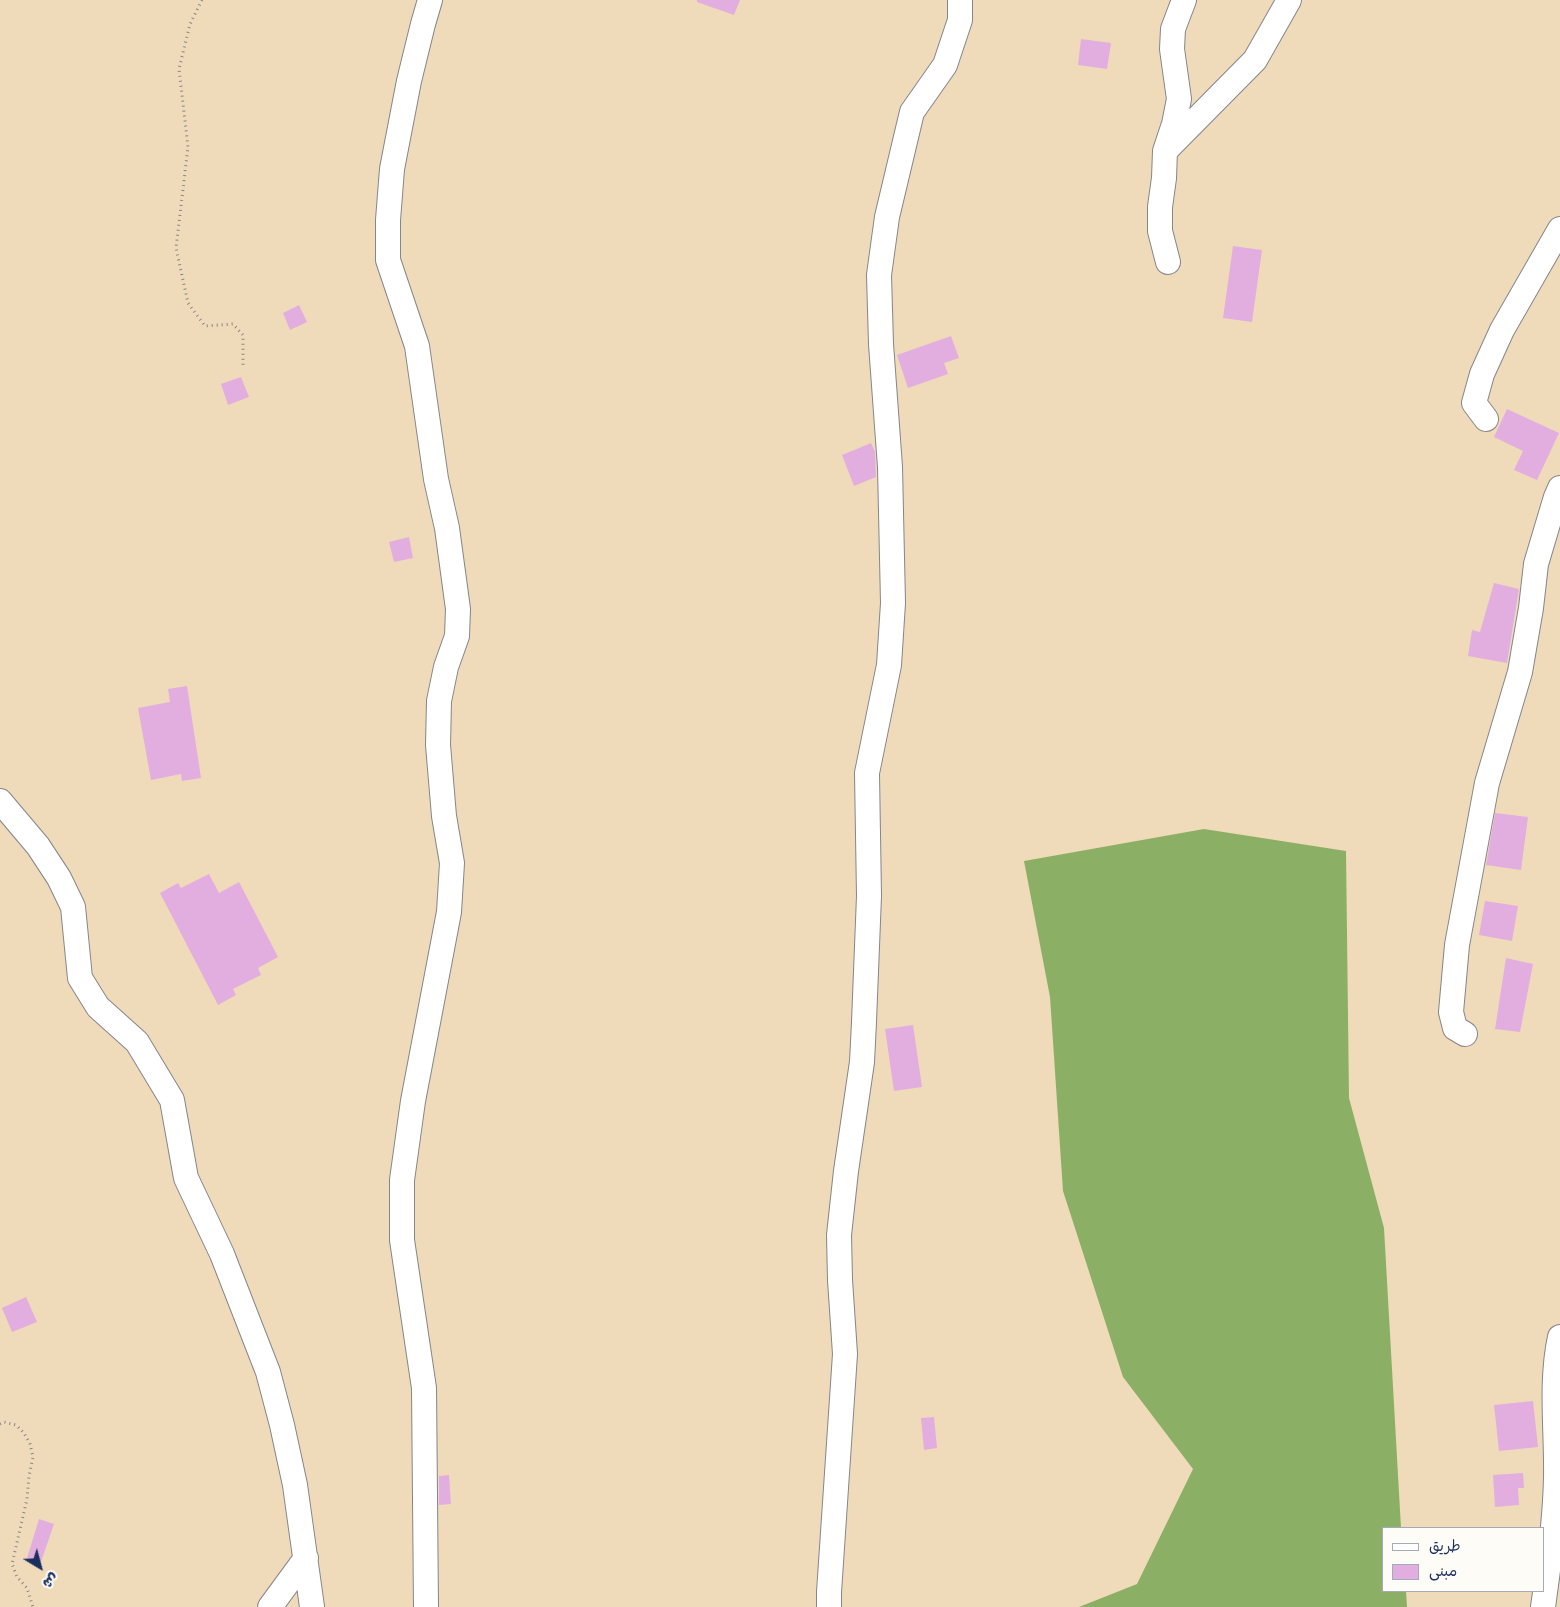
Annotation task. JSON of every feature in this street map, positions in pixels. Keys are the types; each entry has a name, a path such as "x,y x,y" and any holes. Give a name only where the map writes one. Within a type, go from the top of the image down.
{"street":[{"path":"426,1607 424,1388 402,1240 402,1180 412,1101 449,912 452,863 444,816 438,745 439,702 446,668 456,636 458,609 447,528 436,479 417,346 388,260 388,220 392,169 407,90 430,0"},
{"path":"829,1607 845,1354 839,1235 862,1062 865,1013 869,896 867,773 890,665 893,603 890,467 881,344 879,275 887,217 912,112 945,65 960,20 960,0"},
{"path":"1168,262 1160,231 1160,207 1165,151 1174,124 1178,99 1172,49 1174,29 1184,0"},
{"path":"1165,151 1255,60 1289,0"},
{"path":"1486,419 1474,403 1482,374 1502,330 1560,229"},
{"path":"1464,1034 1455,1028 1451,1012 1457,946 1487,783 1520,672 1532,608 1536,564 1560,488"},
{"path":"0,802 38,846 59,878 72,907 80,978 98,1007 137,1042 172,1100 186,1178 222,1254 268,1372 295,1486 312,1607"},
{"path":"1545,1591 1553,1527 1556,1478 1555,1386 1560,1337"},
{"path":"270,1607 306,1558"},
{"path":"1543,1607 1545,1592"}],"path":[{"path":"202,0 190,24 179,69 188,147 176,248 188,303 205,326 233,324 244,335 243,365"},
{"path":"0,1424 4,1422 16,1425 24,1433 30,1444 33,1457 25,1508 12,1564 16,1577 27,1588 33,1607"}],"green space":[{"path":"1204,829 1346,851 1349,1098 1384,1228 1401,1527 1382,1527 1382,1592 1406,1592 1407,1607 1079,1607 1137,1584 1193,1469 1123,1377 1063,1191 1050,997 1024,861"}],"building":[{"path":"697,0 740,0 734,15 697,2"},
{"path":"1081,39 1111,43 1107,69 1078,65"},
{"path":"1233,246 1262,250 1252,322 1223,318"},
{"path":"299,305 307,322 290,330 283,313"},
{"path":"951,336 959,358 944,363 948,374 908,388 897,355"},
{"path":"241,377 249,397 228,405 221,384"},
{"path":"1507,409 1559,433 1537,480 1514,470 1523,451 1494,437"},
{"path":"871,443 875,452 876,477 854,486 842,455"},
{"path":"409,537 413,558 394,562 389,542"},
{"path":"1494,583 1519,589 1507,663 1468,656 1472,630 1480,632"},
{"path":"187,686 201,778 182,781 181,774 151,780 138,708 170,702 168,689"},
{"path":"1495,813 1528,817 1521,870 1486,865"},
{"path":"209,874 219,893 239,882 278,957 258,968 261,975 233,989 236,995 218,1005 160,893 178,883 181,888"},
{"path":"1485,901 1518,906 1512,941 1479,935"},
{"path":"1506,958 1533,964 1520,1032 1495,1029"},
{"path":"913,1025 922,1087 894,1091 885,1029"},
{"path":"26,1297 37,1322 12,1332 2,1308"},
{"path":"1533,1401 1538,1447 1499,1451 1494,1405"},
{"path":"934,1417 937,1448 924,1450 921,1418"},
{"path":"1523,1473 1524,1488 1518,1488 1519,1505 1495,1507 1493,1475"},
{"path":"449,1475 451,1504 439,1505 439,1476"},
{"path":"39,1519 54,1524 41,1562 27,1558"}]}
